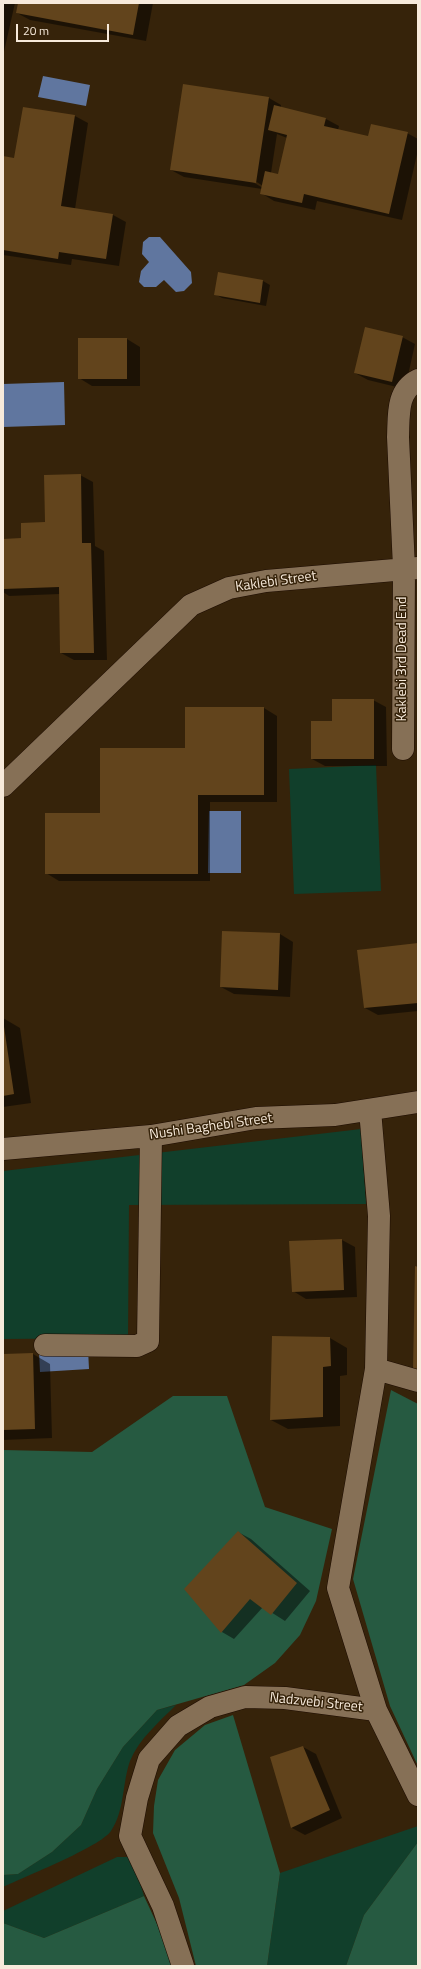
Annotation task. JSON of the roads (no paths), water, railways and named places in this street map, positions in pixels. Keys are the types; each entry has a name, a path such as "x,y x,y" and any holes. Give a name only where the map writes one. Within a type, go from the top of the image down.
{"street":[{"path":"411,568 398,437 401,398 409,384 418,380"},
{"name":"Kaklebi 3rd Dead End","path":"403,749 411,568"},
{"name":"Kaklebi Street","path":"3,786 191,606 229,588 266,581 411,568"},
{"name":"Nushi Baghebi Street","path":"3,1149 151,1136 256,1118 335,1115 418,1102"},
{"name":"Nadzvebi Street","path":"183,1966 162,1906 130,1836 137,1798 149,1759 178,1726 210,1707 245,1697 285,1698 376,1710 338,1588 376,1369 380,1216 370,1110"},
{"path":"45,1345 137,1346 148,1341 151,1136"},
{"path":"376,1369 418,1380"},
{"path":"376,1710 418,1795"}],"water":[{"path":"43,76 90,85 86,106 38,97"},
{"path":"149,237 160,237 191,272 192,283 184,291 176,292 164,280 156,287 144,287 139,282 141,271 149,262 142,254 143,242"},
{"path":"64,382 65,425 3,427 3,384"},
{"path":"209,811 241,811 241,873 208,873"},
{"path":"88,1349 89,1369 40,1372 39,1351"}]}
